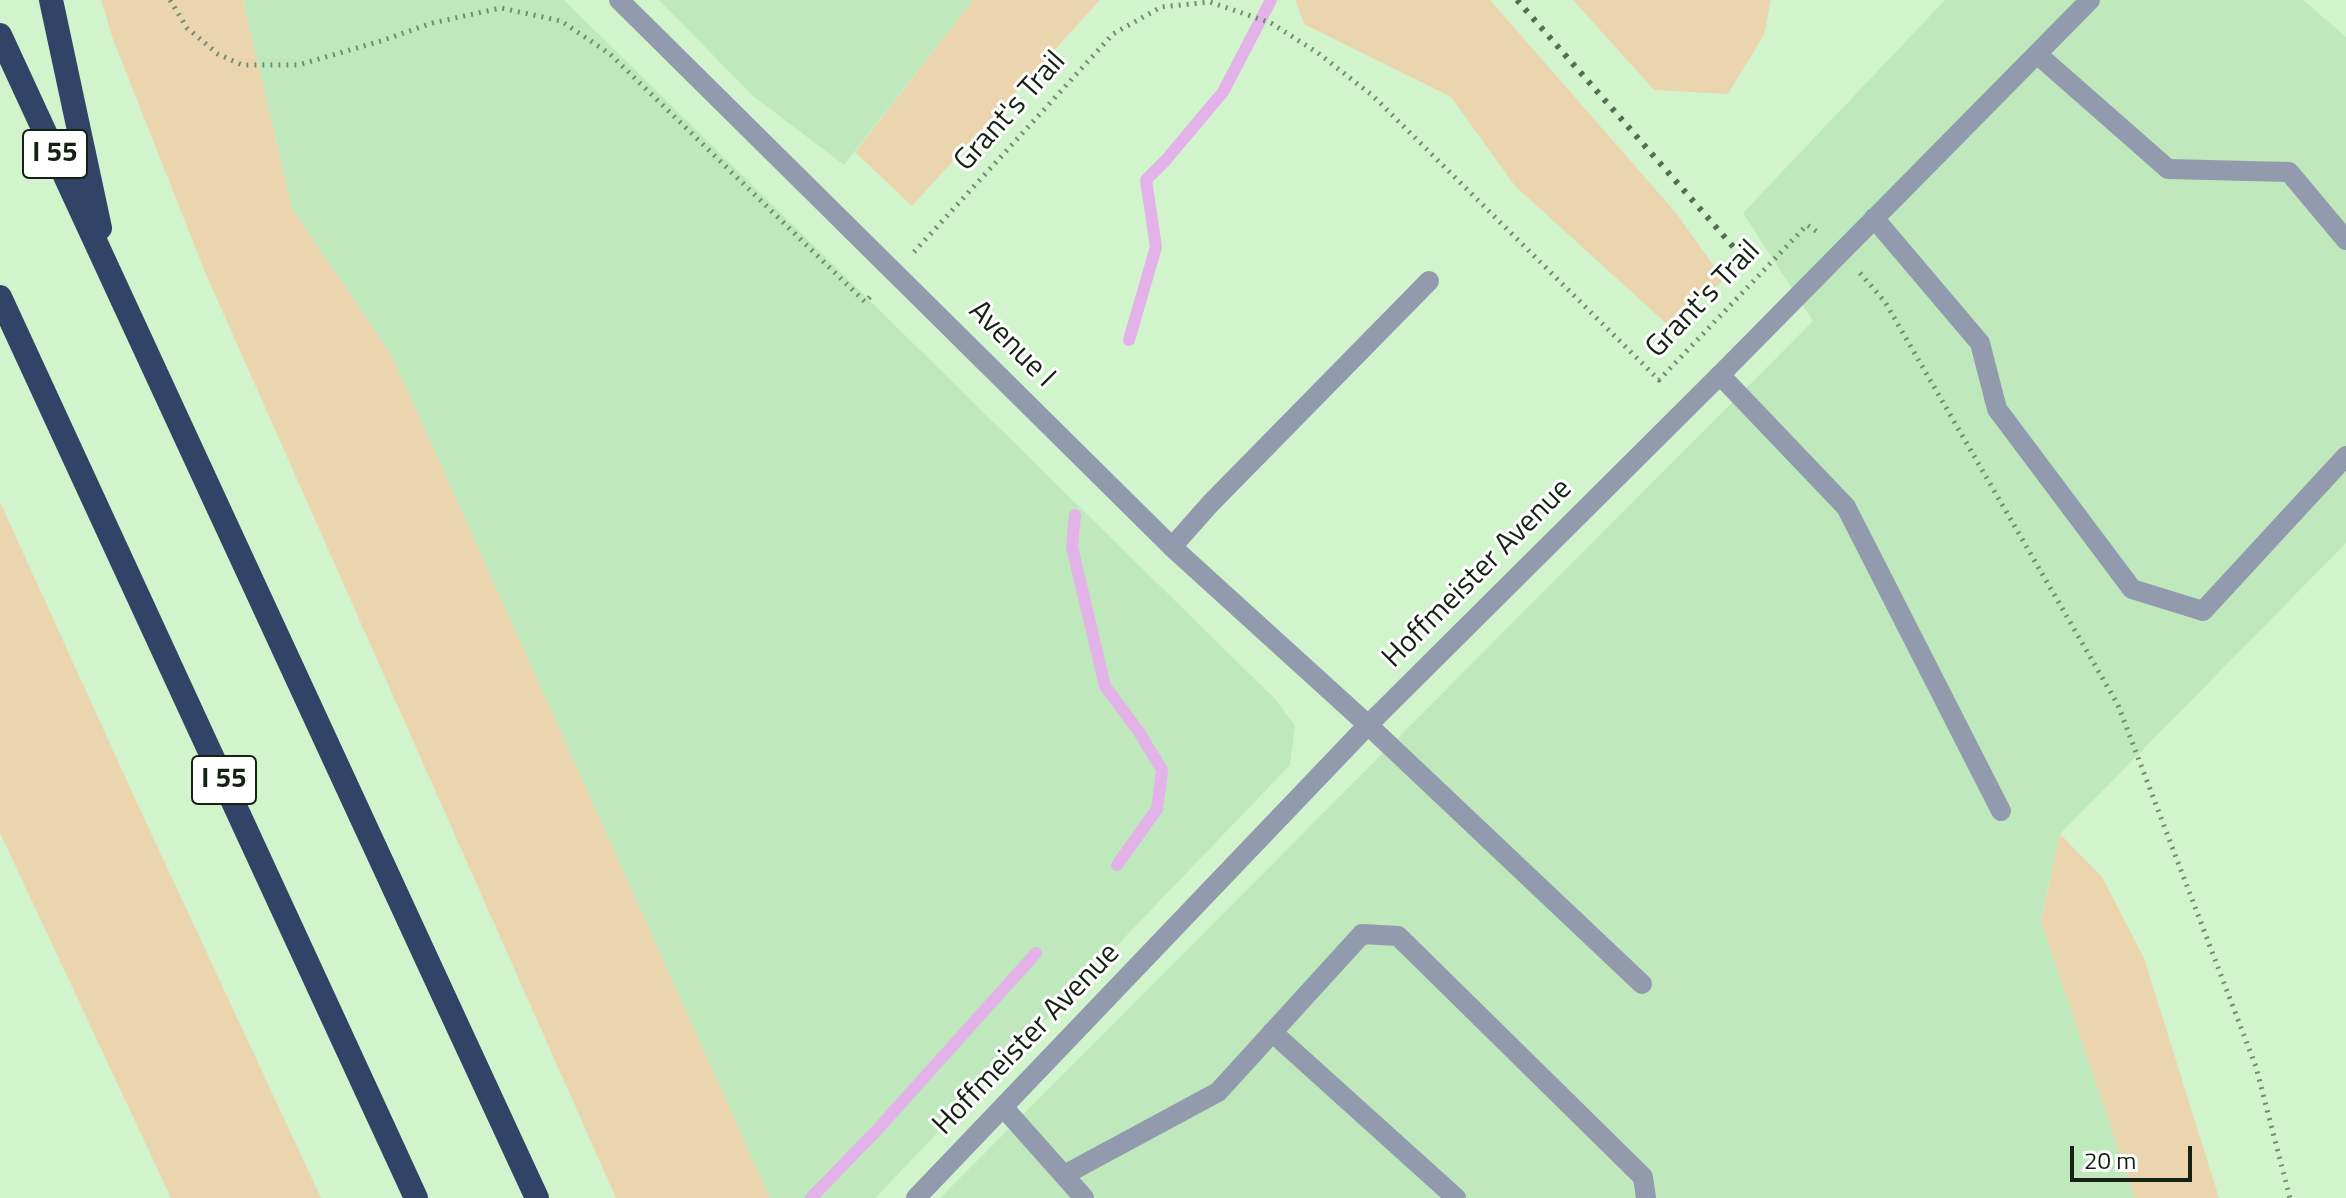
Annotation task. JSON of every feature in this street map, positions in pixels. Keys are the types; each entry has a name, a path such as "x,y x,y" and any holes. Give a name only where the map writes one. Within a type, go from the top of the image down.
{"highway":[{"path":"51,0 110,274"},
{"name":"I 55","path":"0,35 537,1198"},
{"name":"I 55","path":"0,297 416,1198"},
{"path":"0,326 32,363"}],"street":[{"name":"Avenue I","path":"619,0 1172,547 1368,725 1642,984"},
{"name":"Hoffmeister Avenue","path":"916,1198 1368,725 1720,375 2090,0"},
{"path":"2037,54 2168,169 2289,172 2346,240"},
{"path":"1874,218 1980,343 1997,409 2132,589 2203,611 2346,456"},
{"path":"1172,547 1210,504 1429,281"},
{"path":"1720,375 1846,507 2001,811"},
{"path":"1064,1175 1218,1092 1362,934 1398,936 1643,1177 1646,1198"},
{"path":"1272,1032 1456,1198"},
{"path":"1004,1108 1084,1198"}],"path":[{"name":"Grant's Trail","path":"170,0 187,28 218,54 242,65 298,65 432,23 501,8 561,21 610,54 865,302 956,208 1113,34 1161,7 1210,2 1271,23 1318,53 1373,96 1659,380 1807,225 1842,251"},
{"path":"1885,302 2118,705 2256,1067 2290,1198"}],"shaded area":[{"path":"101,0 243,0 292,208 392,356 770,1198 616,1198 205,272 113,39"},
{"path":"243,0 564,0 1276,700 1295,726 1290,765 875,1198 770,1198 392,356 292,208"},
{"path":"659,0 973,0 844,165 753,96"},
{"path":"973,0 1100,0 912,206 855,152"},
{"path":"1295,0 1490,0 1676,213 1724,280 1669,326 1515,186 1451,97 1304,24"},
{"path":"1573,0 1771,0 1764,35 1728,94 1654,90"},
{"path":"1945,0 2303,0 2346,37 2346,543 2060,834 2041,920 2135,1198 940,1198 1813,321 1743,213"},
{"path":"0,502 321,1198 171,1198 0,833"},
{"path":"2060,834 2102,877 2144,958 2219,1198 2135,1198 2041,921"}],"waterway":[{"path":"1129,340 1156,247 1146,180 1223,92 1271,0"},
{"path":"1075,515 1072,547 1105,686 1162,770 1157,809 1117,865"},
{"path":"811,1198 877,1130 1036,953"}],"railway":[{"path":"1517,0 1744,259"}]}
